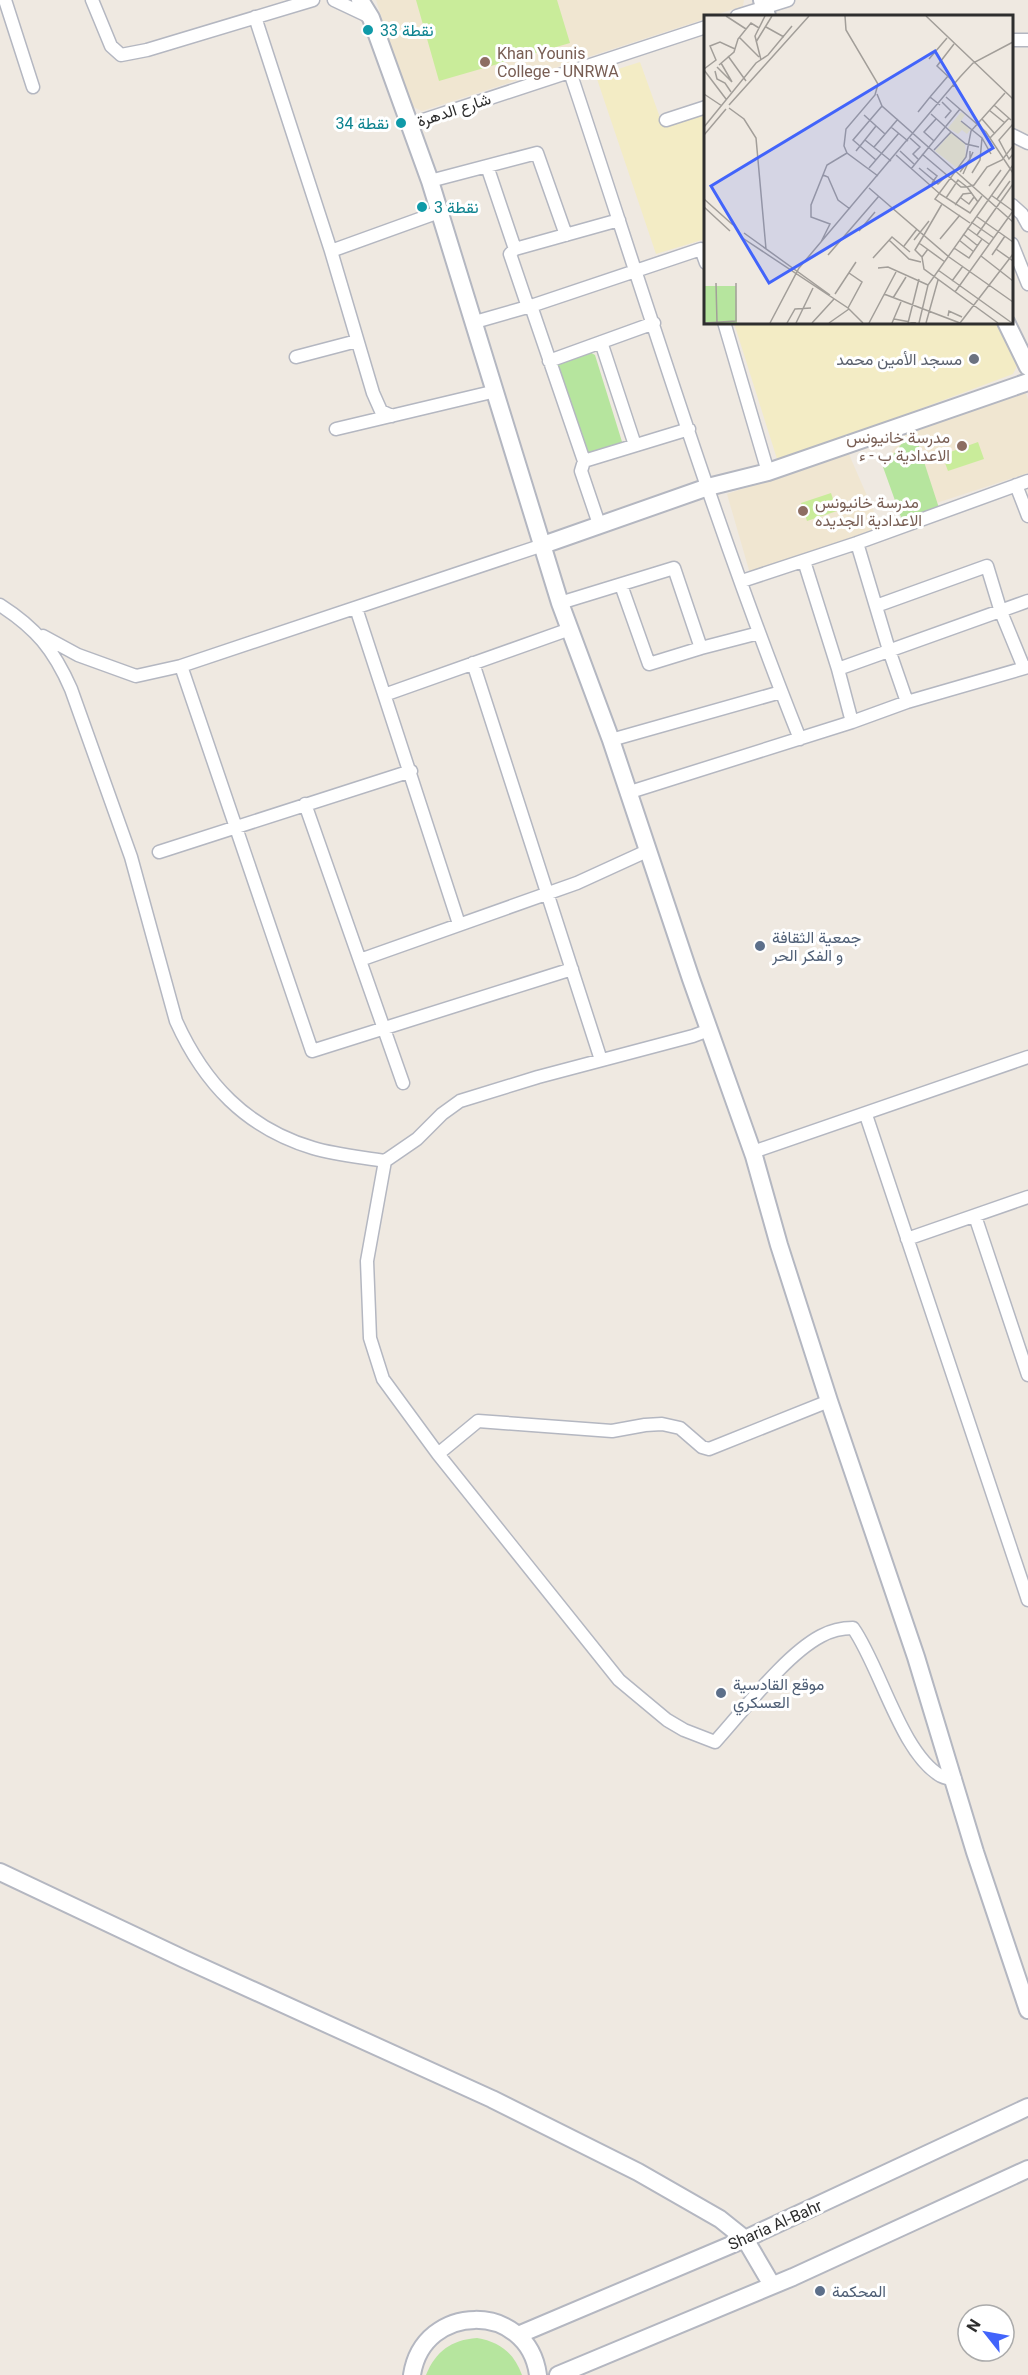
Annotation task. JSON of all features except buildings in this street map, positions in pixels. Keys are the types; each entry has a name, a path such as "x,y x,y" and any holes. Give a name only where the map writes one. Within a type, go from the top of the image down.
{"street":[{"path":"5,0 33,87"},
{"path":"92,0 111,46 121,55 147,50 313,0"},
{"path":"334,0 371,18"},
{"path":"360,0 371,18 430,181 560,603 611,740 627,793 753,1152 779,1245 916,1657 955,1779 975,1852 1028,2010"},
{"path":"740,15 788,0"},
{"path":"255,17 331,251 373,393 381,411 392,416"},
{"name":"شارع الدهرة","path":"408,125 704,27"},
{"path":"570,72 708,487 759,633 800,739"},
{"path":"666,120 704,107"},
{"path":"1013,136 1028,143"},
{"path":"430,181 537,153 566,234"},
{"path":"487,166 515,249"},
{"path":"1013,207 1022,214 1028,225"},
{"path":"331,251 439,212"},
{"path":"599,525 581,471 584,461 510,254 515,249 619,220"},
{"path":"475,322 703,248"},
{"path":"1013,249 1028,284"},
{"path":"549,361 654,323"},
{"path":"724,324 768,471"},
{"path":"1007,324 1028,367"},
{"path":"297,357 357,341"},
{"path":"601,342 635,446"},
{"path":"0,605 37,633 78,655 136,676 181,666 543,545 708,487 768,471 1028,382"},
{"path":"336,429 496,392"},
{"path":"584,461 689,429"},
{"path":"742,581 857,543 1022,483 1028,516"},
{"path":"857,543 907,702"},
{"path":"804,561 852,722"},
{"path":"627,793 800,739 907,702 1026,668 1001,612 987,566 876,606"},
{"path":"560,603 674,568 701,648"},
{"path":"621,585 649,664 759,633"},
{"path":"838,669 1028,601"},
{"path":"356,608 459,924"},
{"path":"387,694 570,629"},
{"path":"37,633 61,667 71,689 131,857 176,1021 203,1071 233,1106 278,1133 312,1148 385,1161 417,1139 442,1114 460,1101 709,1030"},
{"path":"473,663 602,1060"},
{"path":"181,666 312,1051 572,969"},
{"path":"611,740 781,692"},
{"path":"159,852 411,771"},
{"path":"305,804 404,1083"},
{"path":"360,960 547,893 647,851"},
{"path":"753,1152 1028,1057"},
{"path":"867,1118 1028,1600"},
{"path":"385,1161 367,1261 370,1338 383,1379 438,1454 619,1680 667,1720 684,1730 715,1742 801,1649 822,1635 838,1629 853,1628 862,1640 870,1661 916,1753 942,1777 955,1779"},
{"path":"907,1239 1028,1197"},
{"path":"975,1216 1028,1375"},
{"path":"438,1454 478,1420 612,1431 662,1424 680,1428 702,1447 708,1449 829,1401"},
{"path":"0,1872 184,1959 492,2099 638,2172 720,2219 745,2239 772,2285"},
{"name":"Sharia Al-Bahr","path":"518,2335 745,2239 1028,2107"},
{"path":"558,2375 772,2285 1028,2169"},
{"path":"412,2375 414,2363 424,2344 439,2330 459,2321 480,2319 501,2324 518,2335 530,2349 538,2375"}],"shaded area":[{"name":"Khan Younis College - UNRWA","path":"376,0 744,0 743,6 715,15 704,15 704,19 422,111 409,105"},
{"name":"مدرسة خانيونس الاعدادية ب - ء","path":"1026,393 1028,399 1028,473 903,514 884,461 909,430"},
{"name":"مدرسة خانيونس الاعدادية الجديده","path":"848,452 881,528 751,577 727,494"}],"green space":[{"path":"416,0 557,0 570,43 439,81"},
{"path":"588,351 595,355 623,445 588,458 556,364"},
{"path":"915,434 939,508 902,520 883,467 908,436"},
{"path":"978,442 984,459 948,471 942,455"},
{"path":"831,493 837,511 807,521 801,503"},
{"path":"477,2338 493,2342 505,2350 515,2360 522,2375 426,2375 435,2359 446,2348 459,2341"}],"sand":[{"path":"640,62 663,126 704,110 704,239 656,254 596,76"},
{"path":"734,324 999,324 1018,364 1013,374 778,462"}],"place":[{"name":"نقطة 33","path":"368,30"},
{"name":"Khan Younis College - UNRWA","path":"485,62"},
{"name":"نقطة 34","path":"401,123"},
{"name":"نقطة 3","path":"422,207"},
{"name":"مسجد الأمين محمد","path":"974,359"},
{"name":"مدرسة خانيونس الاعدادية ب - ء","path":"962,446"},
{"name":"مدرسة خانيونس الاعدادية الجديده","path":"803,511"},
{"name":"جمعية الثقافة و الفكر الحر","path":"760,946"},
{"name":"موقع القادسية العسكري","path":"721,1693"},
{"name":"المحكمة","path":"820,2291"}]}
